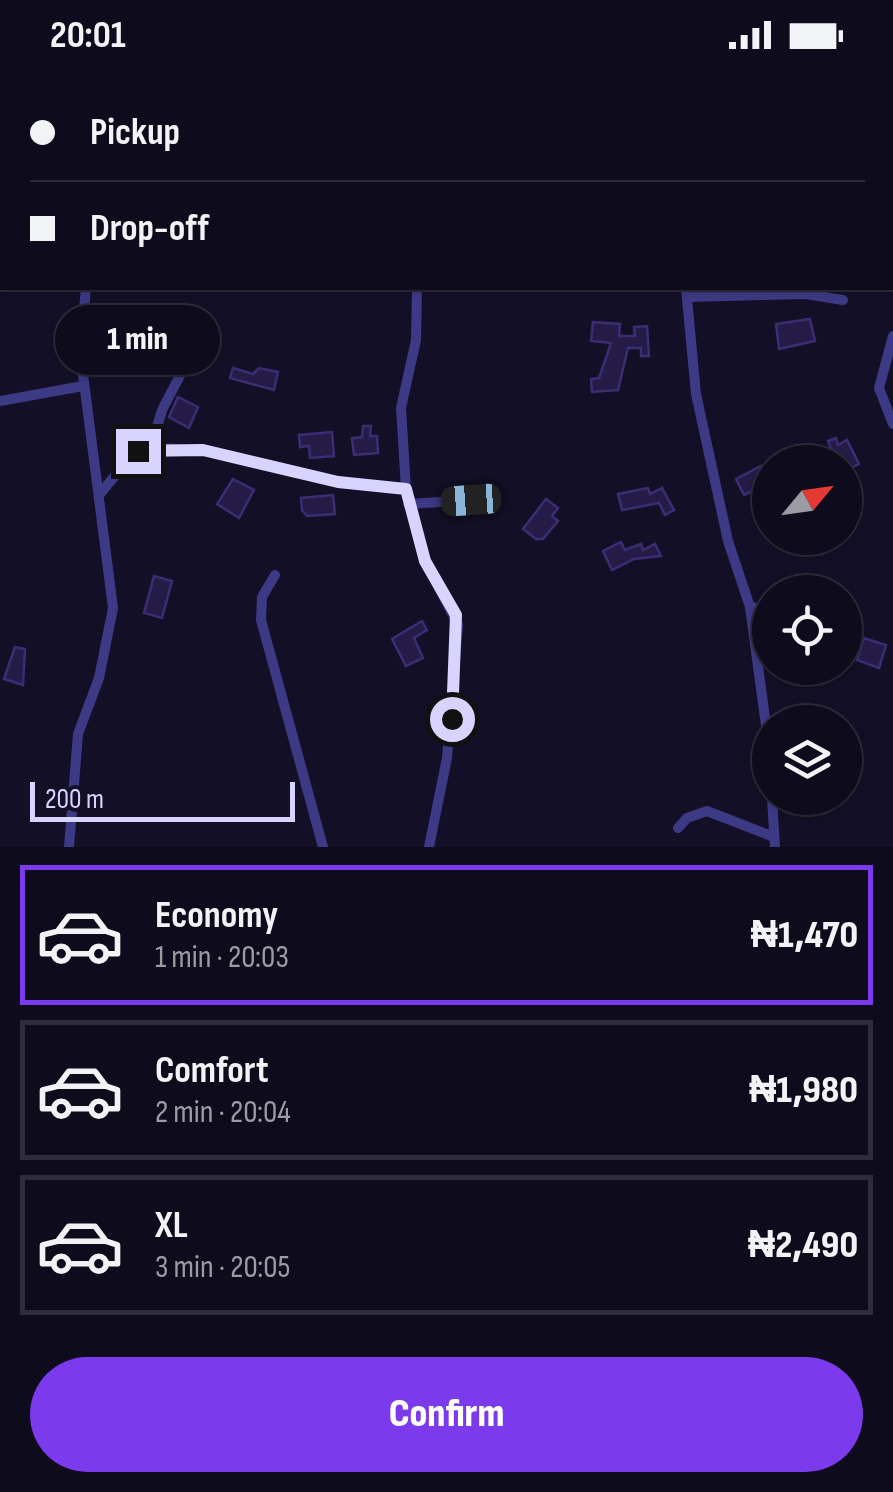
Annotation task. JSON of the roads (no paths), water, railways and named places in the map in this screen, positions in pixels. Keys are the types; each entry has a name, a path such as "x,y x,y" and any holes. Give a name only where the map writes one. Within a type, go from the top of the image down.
{"street":[{"path":"69,847 78,734 99,678 113,608 80,351 86,290"},
{"path":"417,290 416,340 401,408 406,489 425,561 458,624 447,758 429,847"},
{"path":"763,705 750,607 728,540 696,394 687,292 806,294 843,300"},
{"path":"893,336 879,388 893,424"},
{"path":"151,448 162,410 198,341"},
{"path":"0,401 83,386"},
{"path":"100,494 127,460 151,448 203,450 338,482 406,489"},
{"path":"408,504 471,500"},
{"path":"275,575 262,598 261,620 323,847"},
{"path":"678,828 687,818 706,811 775,842 773,815"}]}
